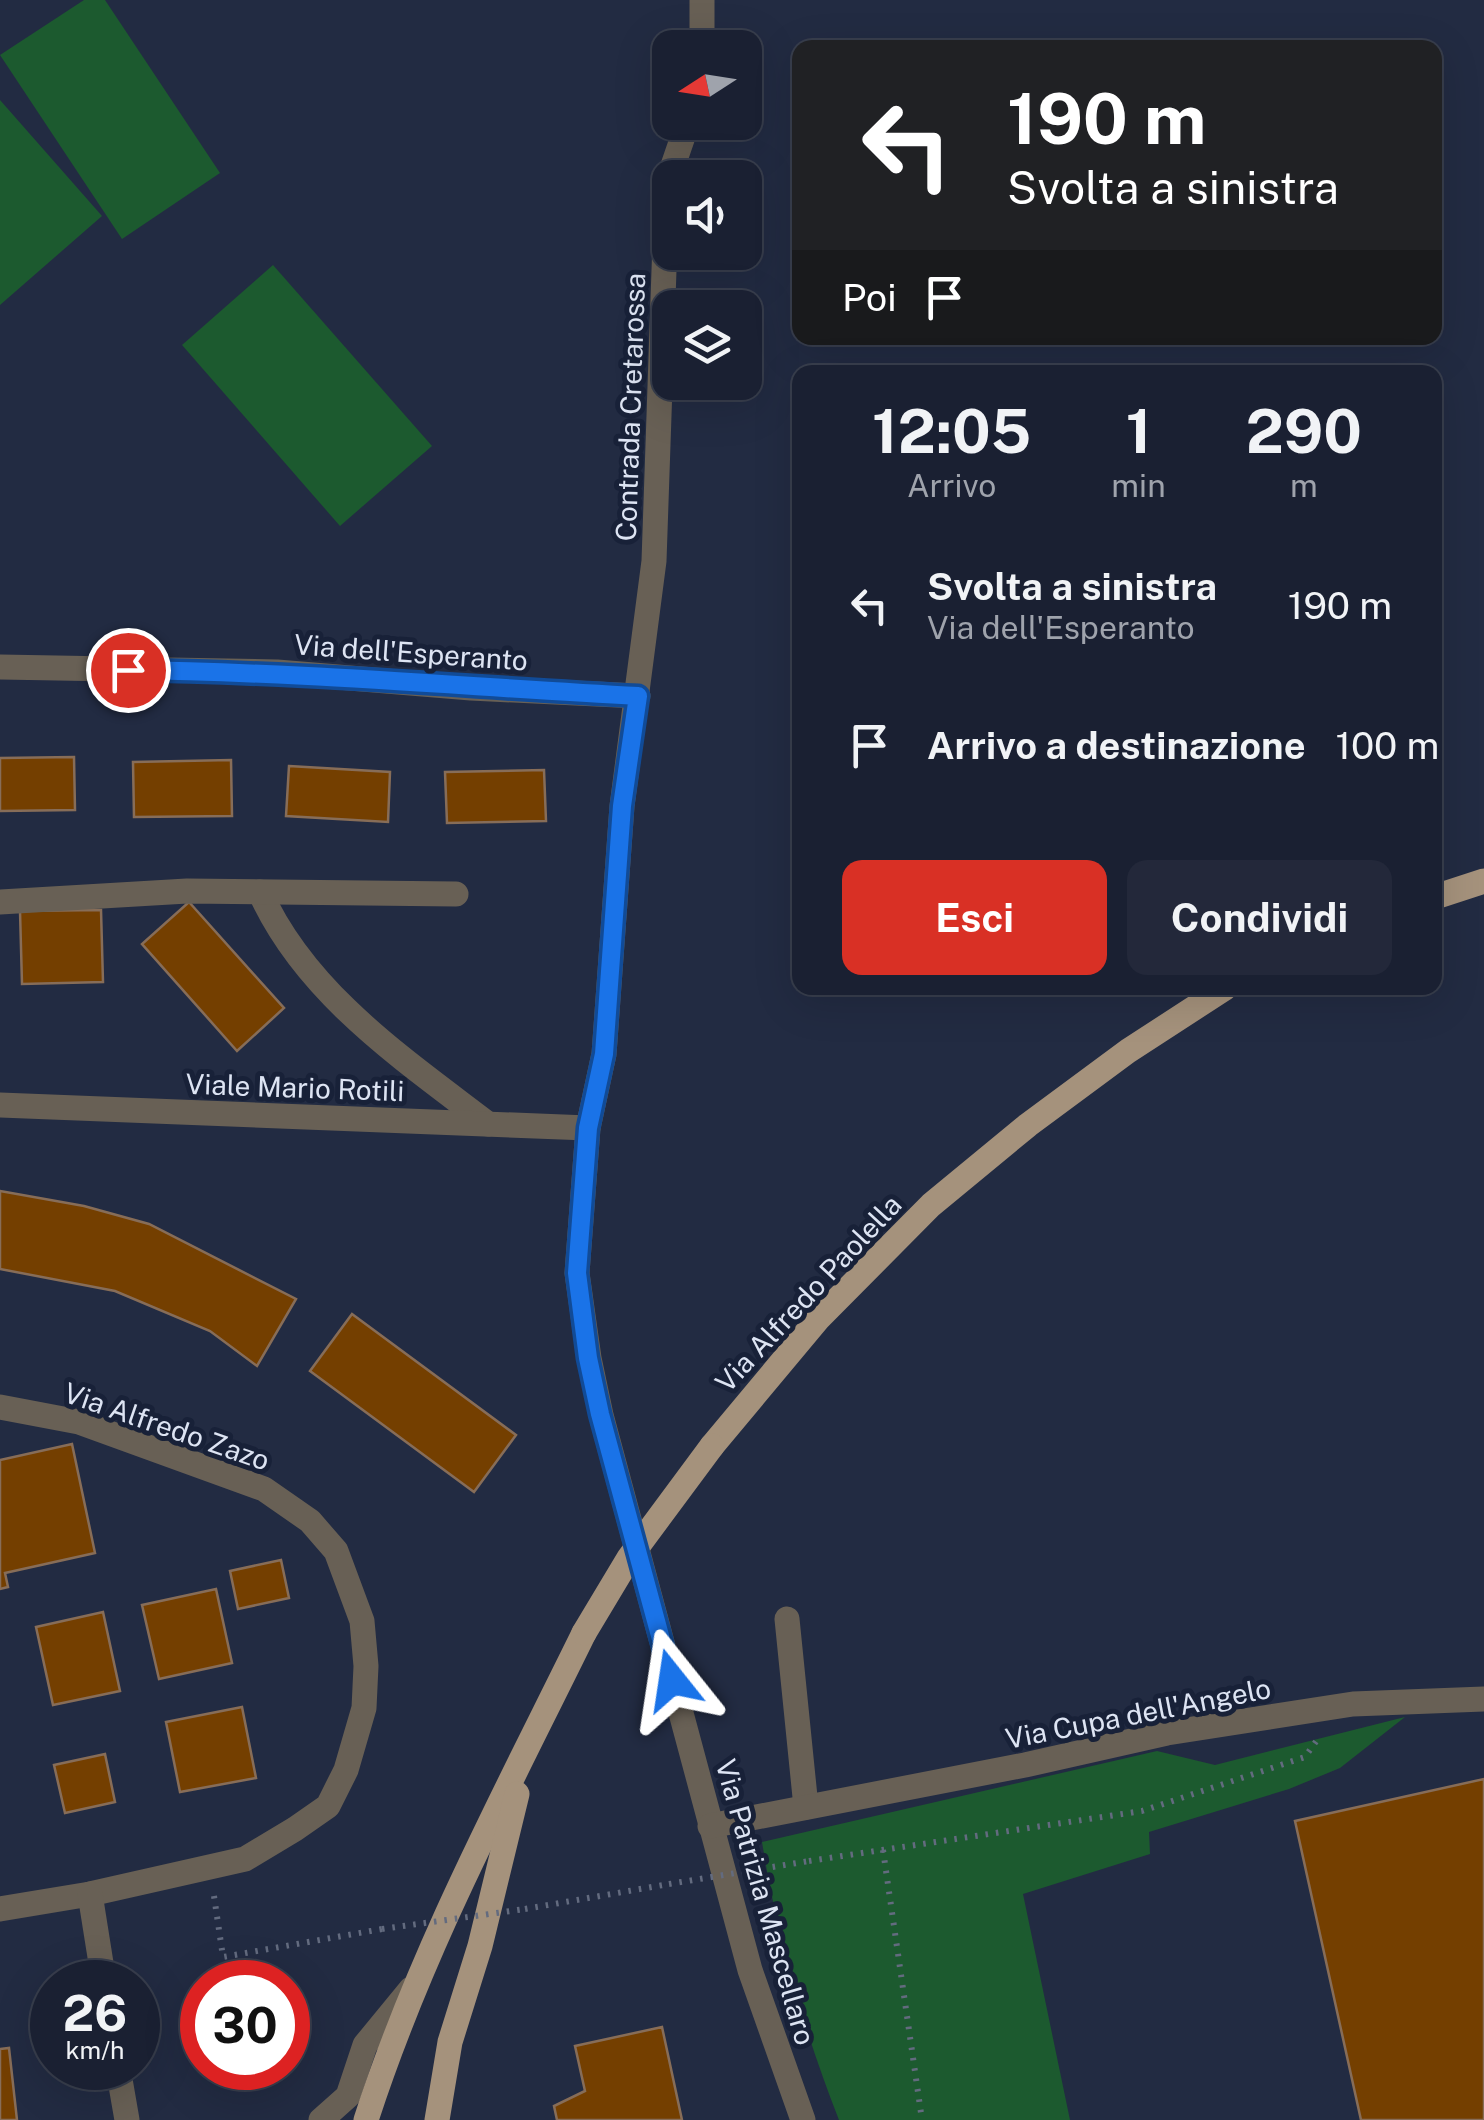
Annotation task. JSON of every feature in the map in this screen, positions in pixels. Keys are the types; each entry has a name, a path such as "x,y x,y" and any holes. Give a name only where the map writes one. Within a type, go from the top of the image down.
{"main road":[{"path":"1442,895 1484,881"},
{"name":"Via Alfredo Paolella","path":"366,2120 418,1982 483,1837 584,1632 639,1544 712,1446 818,1319 931,1205 1042,1114 1214,995"},
{"name":"Via Alfredo Paolella","path":"437,2120 450,2042 480,1946 500,1856 536,1732"}],"street":[{"path":"702,0 702,30"},
{"name":"Contrada Cretarossa","path":"638,696 654,561 667,183 682,140"},
{"name":"Via dell'Esperanto","path":"6,661 276,672 471,688 638,696"},
{"name":"Via Patrizia Mascellaro","path":"638,696 622,806 604,1054 588,1128 577,1273 600,1414 750,1970 803,2120"},
{"path":"0,902 187,891 456,894"},
{"path":"260,892 271,918 309,972 401,1057 488,1124"},
{"name":"Viale Mario Rotili","path":"0,1105 588,1128"},
{"name":"Via Alfredo Zazo","path":"0,1407 78,1422 264,1489 310,1521 336,1550 362,1621 366,1666 364,1708 346,1770 328,1806 245,1859 90,1894 0,1909"},
{"path":"787,1619 806,1807"},
{"name":"Via Cupa dell'Angelo","path":"710,1826 1025,1766 1167,1732 1333,1707 1484,1699"},
{"path":"90,1894 100,1960"},
{"path":"321,2120 348,2096 365,2044 418,1982"},
{"path":"122,2090 127,2120"}],"path":[{"path":"210,1866 223,1957 1142,1811 1305,1757 1333,1707"},
{"path":"883,1850 922,2120"}],"green space":[{"path":"84,0 105,0 220,173 122,239 0,55"},
{"path":"0,100 102,216 0,305"},
{"path":"273,265 432,446 340,526 182,345"},
{"path":"1405,1717 1340,1768 1289,1789 1149,1832 1150,1854 1023,1894 1070,2120 839,2120 793,1983 762,1842 1157,1751 1215,1765"}],"building":[{"path":"74,757 75,810 0,811 0,758"},
{"path":"231,760 232,816 134,817 133,762"},
{"path":"289,766 390,772 388,822 286,816"},
{"path":"544,770 546,821 447,823 445,772"},
{"path":"189,902 284,1008 237,1051 142,944"},
{"path":"101,910 103,982 22,984 20,911"},
{"path":"0,1191 84,1206 149,1224 296,1299 257,1366 210,1331 115,1291 0,1269"},
{"path":"352,1314 516,1435 474,1492 310,1371"},
{"path":"72,1444 95,1553 5,1573 8,1587 0,1589 0,1460"},
{"path":"281,1560 289,1598 238,1609 230,1571"},
{"path":"216,1589 232,1663 159,1679 142,1605"},
{"path":"103,1612 120,1691 53,1705 36,1627"},
{"path":"242,1707 256,1778 180,1792 166,1722"},
{"path":"105,1754 115,1802 65,1813 54,1765"},
{"path":"1484,1779 1484,2120 1361,2120 1295,1821"},
{"path":"662,2027 682,2120 557,2120 554,2106 585,2091 575,2046"},
{"path":"9,2048 17,2120 0,2120 0,2049"}],"route":[{"path":"128,670 276,672 471,688 638,696 622,806 604,1054 588,1128 577,1273 600,1414 672,1680"}]}
